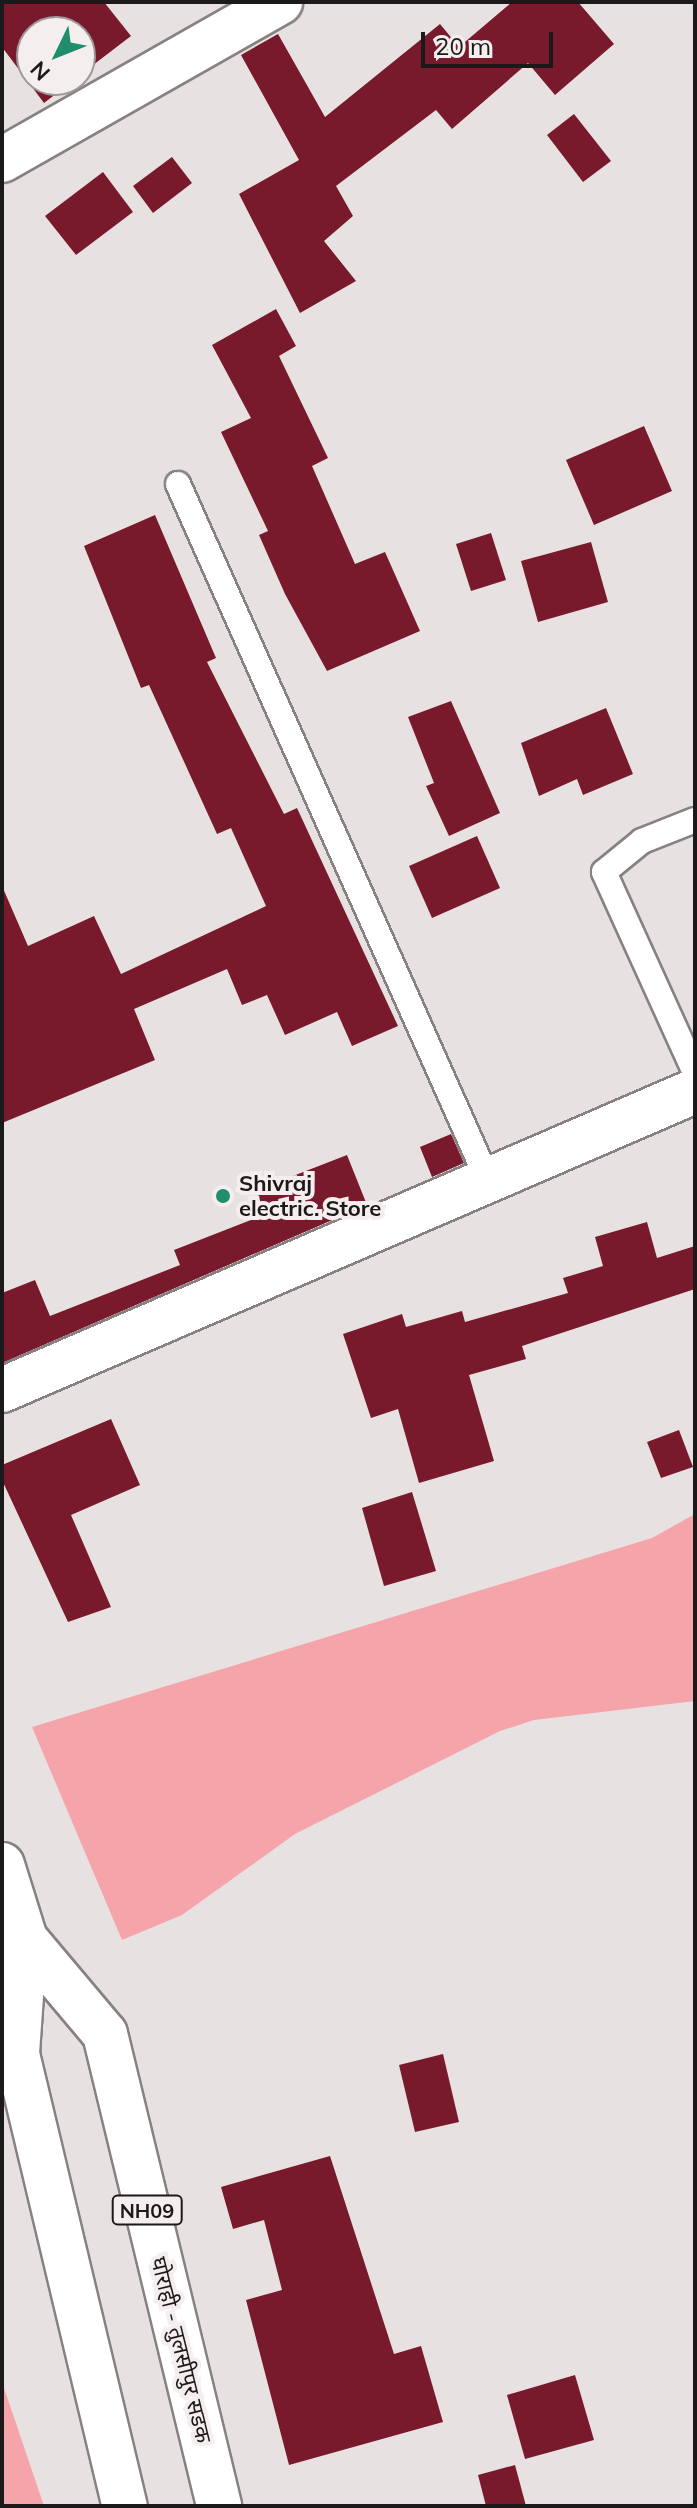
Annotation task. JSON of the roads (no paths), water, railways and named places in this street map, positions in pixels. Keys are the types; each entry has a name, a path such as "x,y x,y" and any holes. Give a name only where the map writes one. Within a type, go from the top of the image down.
{"main road":[{"path":"2,160 280,2"},
{"path":"2,1390 487,1178 695,1091"},
{"name":"घोराही - तुलसीपुर सडक","path":"2,1865 25,1939 17,2054 125,2506"},
{"name":"घोराही - तुलसीपुर सडक","path":"25,1939 105,2034 219,2506"}],"lane":[{"path":"178,484 487,1178"},
{"path":"695,820 642,841 604,872 695,1073"}],"place":[{"name":"Shivraj electric. Store","path":"223,1196"}]}
